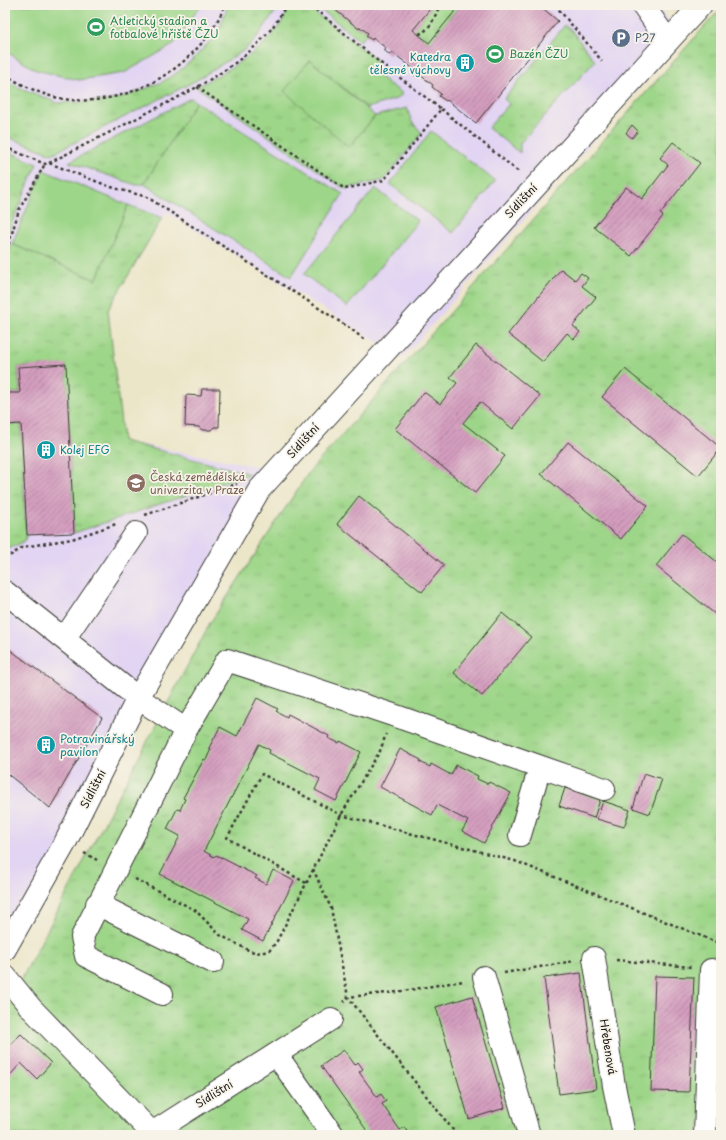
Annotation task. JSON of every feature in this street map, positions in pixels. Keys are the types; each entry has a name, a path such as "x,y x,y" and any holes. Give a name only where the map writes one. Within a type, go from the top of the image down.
{"street":[{"path":"643,5 668,41"},
{"name":"Sídlištní","path":"5,949 65,843 138,698 258,490 700,5"},
{"path":"64,639 136,533"},
{"path":"5,592 138,698 186,730"},
{"path":"162,994 86,956 82,937 97,904 186,730 227,660 392,715 604,789"},
{"path":"520,835 540,767"},
{"path":"97,904 213,962"},
{"name":"Hřebenová","path":"594,958 614,1086 624,1135"},
{"path":"705,1135 711,970"},
{"name":"Sídlištní","path":"5,976 31,1008 151,1134 331,1018"},
{"path":"484,977 529,1135"},
{"path":"276,1054 333,1135"}],"path":[{"path":"5,75 19,84 64,99 102,100 132,92 172,71 204,41 218,23 226,5"},
{"path":"5,147 44,164 49,163 197,87 242,58 272,27 286,5"},
{"path":"310,5 378,61 441,109 536,186"},
{"path":"419,34 424,33 431,24 440,5"},
{"path":"555,5 602,61"},
{"path":"197,87 345,189 384,180 441,109"},
{"path":"49,163 111,187 147,198 351,329 381,354"},
{"path":"5,256 19,210 44,164"},
{"path":"65,843 195,910 220,935 250,951 261,953 270,950 277,941 341,815 380,751 392,715"},
{"path":"306,883 227,838 262,774 341,815 515,861 721,944"},
{"path":"313,869 332,908 348,997 331,1018"}],"shaded area":[{"name":"Česká zemědělská univerzita v Praze","path":"5,5 657,5 683,38 403,358 166,212 108,310 123,441 278,470 5,948"}],"green space":[{"name":"Atletický stadion a fotbalové hřiště ČZU","path":"5,5 201,5 173,45 124,73 79,80 36,70 5,51"},
{"path":"228,5 280,5 258,36 246,49 195,81 52,154 5,136 5,79 16,86 58,103 107,101 127,96 162,82 178,72 192,60 218,33"},
{"path":"290,5 305,5 378,61 372,71 403,94 396,99 367,108 310,60 349,147 375,116 407,108 412,122 422,133 384,180 345,189 197,87 224,72 264,44 283,19"},
{"path":"315,5 329,5 359,29 360,27 368,33 360,41"},
{"path":"433,5 460,5 429,43 413,30"},
{"path":"721,8 721,1106 706,1107 697,1135 5,1135 5,1010 210,623 309,472"},
{"path":"565,25 572,31 595,61 520,143 520,153 488,128 509,104 504,99"},
{"path":"310,60 375,116 349,147 284,91"},
{"path":"191,98 196,102 144,184 136,185 69,162"},
{"path":"196,102 343,194 291,277 144,184"},
{"path":"431,131 495,181 453,233 390,184"},
{"path":"5,150 37,164 5,239"},
{"path":"43,170 128,205 96,280 12,244"},
{"path":"375,188 418,221 347,307 304,274"},
{"path":"128,205 162,218 108,310 123,441 250,474 74,533 66,365 18,367 20,393 5,393 5,279 10,248 12,244 96,280"},
{"path":"21,424 26,540 5,551 5,425"}],"building":[{"name":"Katedra tělesné výchovy","path":"329,5 433,5 413,30 429,43 460,5 539,5 558,21 476,123 447,100 446,101 439,96 441,94 432,87 433,85 420,75 418,78 412,73 415,70 392,52 390,55 384,50 386,48 373,38 372,40 366,36 368,33 360,27 359,29"},
{"path":"632,125 638,131 632,138 626,133"},
{"path":"673,142 700,163 660,214 663,216 631,256 594,227 626,187 642,199 668,165 660,158"},
{"path":"561,269 575,280 581,273 588,278 582,286 596,297 573,326 580,332 574,339 567,333 543,362 508,334"},
{"path":"476,345 540,396 513,429 480,402 463,423 505,456 475,493 395,429 424,392 440,404 457,383 450,377"},
{"name":"Kolej EFG","path":"66,364 74,533 27,535 21,424 5,425 5,393 20,393 18,367"},
{"path":"625,369 721,448 698,476 602,397"},
{"path":"202,389 220,389 219,427 214,427 211,430 202,430 199,427 185,426 186,395 201,396"},
{"path":"568,442 648,506 621,539 541,474"},
{"path":"359,496 444,565 422,592 337,524"},
{"path":"682,534 721,565 721,619 656,566"},
{"path":"502,613 531,637 482,696 454,673"},
{"name":"Potravinářský pavilon","path":"5,646 102,718 50,808 5,772"},
{"path":"257,698 278,709 276,711 287,717 288,714 329,736 328,738 339,743 340,741 361,752 336,801 315,790 320,779 269,753 270,750 259,744 204,851 214,857 216,855 257,876 255,878 266,884 273,870 294,881 263,941 242,930 248,919 160,874 180,836 167,829 177,809 180,810 185,799 183,798 204,759 206,760 211,749 209,748 220,727 237,736"},
{"path":"400,749 421,760 420,762 430,767 431,764 451,775 456,765 478,776 477,779 488,784 489,782 511,793 484,843 462,831 468,821 437,805 432,815 380,787"},
{"path":"644,773 662,779 650,814 633,808"},
{"path":"565,788 600,800 594,818 559,806"},
{"path":"603,801 630,810 624,827 597,819"},
{"path":"581,973 596,1089 559,1094 544,978"},
{"path":"655,976 694,977 689,1092 651,1091"},
{"path":"472,996 505,1108 469,1119 436,1007"},
{"path":"21,1034 51,1063 37,1079 21,1063 5,1081 6,1048"},
{"path":"344,1050 355,1065 358,1062 363,1069 359,1072 377,1097 381,1094 386,1101 382,1104 400,1130 404,1127 409,1134 370,1135 321,1066"}],"place":[{"name":"Atletický stadion a fotbalové hřiště ČZU","path":"96,27"},
{"name":"P27","path":"621,38"},
{"name":"Bazén ČZU","path":"495,54"},
{"name":"Katedra tělesné výchovy","path":"465,63"},
{"name":"Kolej EFG","path":"46,450"},
{"name":"Česká zemědělská univerzita v Praze","path":"136,483"},
{"name":"Potravinářský pavilon","path":"46,745"}]}
